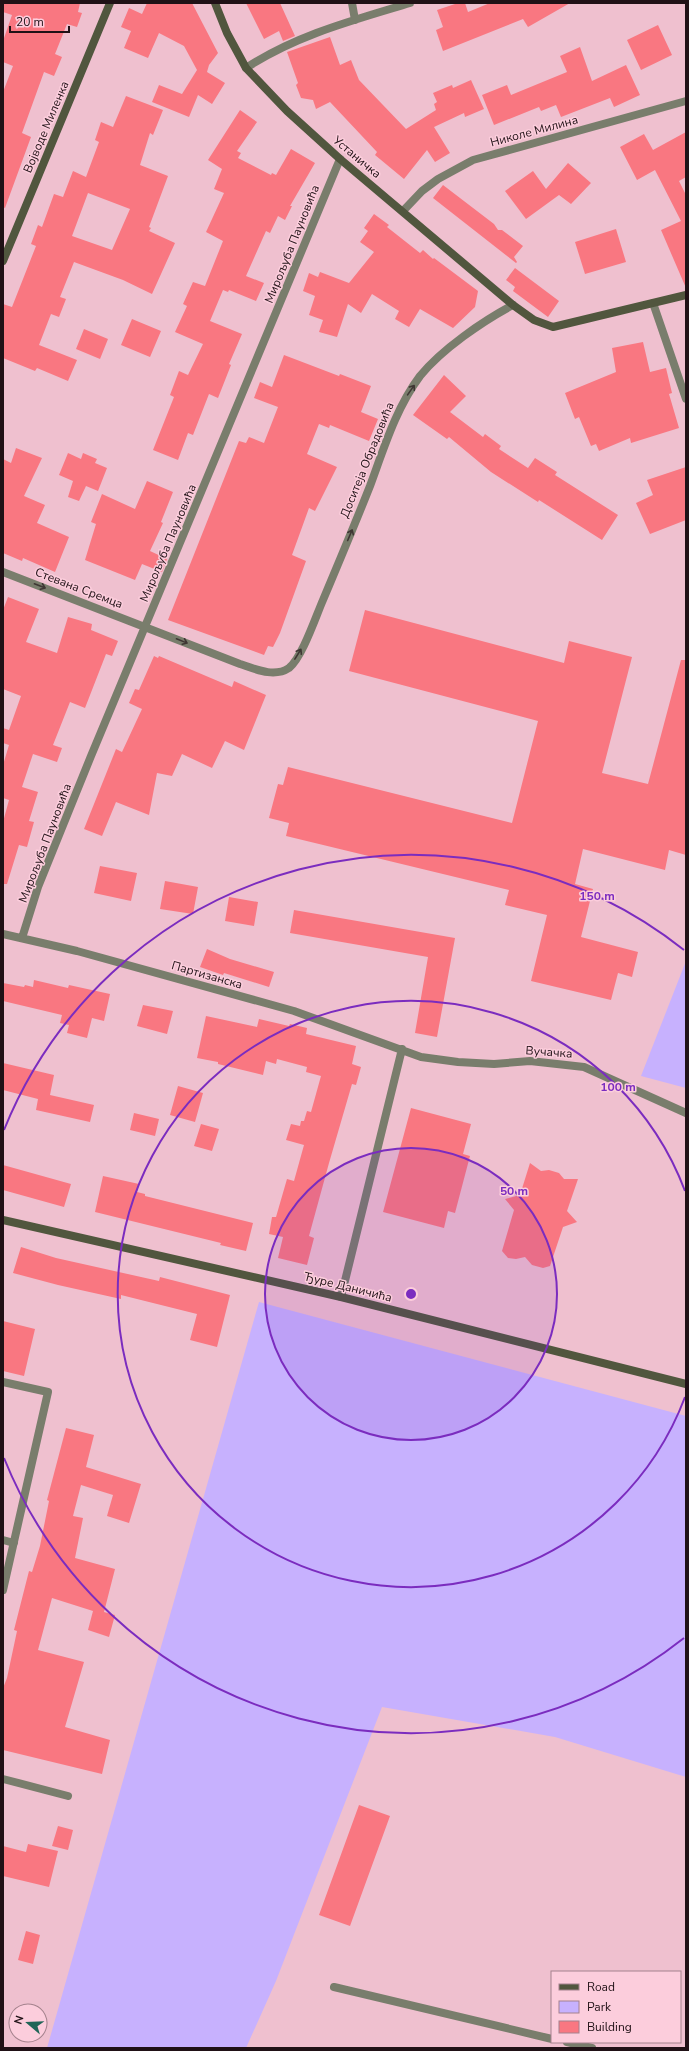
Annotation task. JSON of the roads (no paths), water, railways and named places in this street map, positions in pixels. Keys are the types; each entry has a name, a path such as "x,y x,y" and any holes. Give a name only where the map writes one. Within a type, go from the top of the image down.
{"street":[{"name":"Војводе Миленка","path":"3,261 110,3"},
{"name":"Устаничка","path":"215,3 227,33 246,68 287,111 340,159 513,305"},
{"path":"352,3 355,20"},
{"path":"246,68 269,53 309,36 410,3"},
{"name":"Николе Милина","path":"403,211 422,191 438,179 473,160 686,101"},
{"name":"Мирољуба Пауновића","path":"22,938 38,887 340,159"},
{"path":"513,305 534,320 553,328 686,295"},
{"path":"653,303 686,399"},
{"name":"Доситеја Обрадовића","path":"145,626 240,664 263,671 279,672 290,667 304,645 357,519 396,417 407,396 421,376 438,357 494,316 513,305"},
{"name":"Стевана Сремца","path":"3,572 145,626"},
{"name":"Партизанска","path":"3,934 77,951 294,1011 402,1049"},
{"path":"341,1297 402,1049"},
{"name":"Вучачка","path":"402,1049 421,1057 436,1060 494,1064 530,1061 584,1067 686,1113"},
{"name":"Ђуре Даничића","path":"3,1220 341,1297 686,1384"},
{"path":"3,1382 48,1392 3,1590"},
{"path":"3,1540 14,1543"},
{"path":"3,1780 68,1796"},
{"path":"334,1987 551,2038"},
{"path":"571,2043 592,2048"}]}
